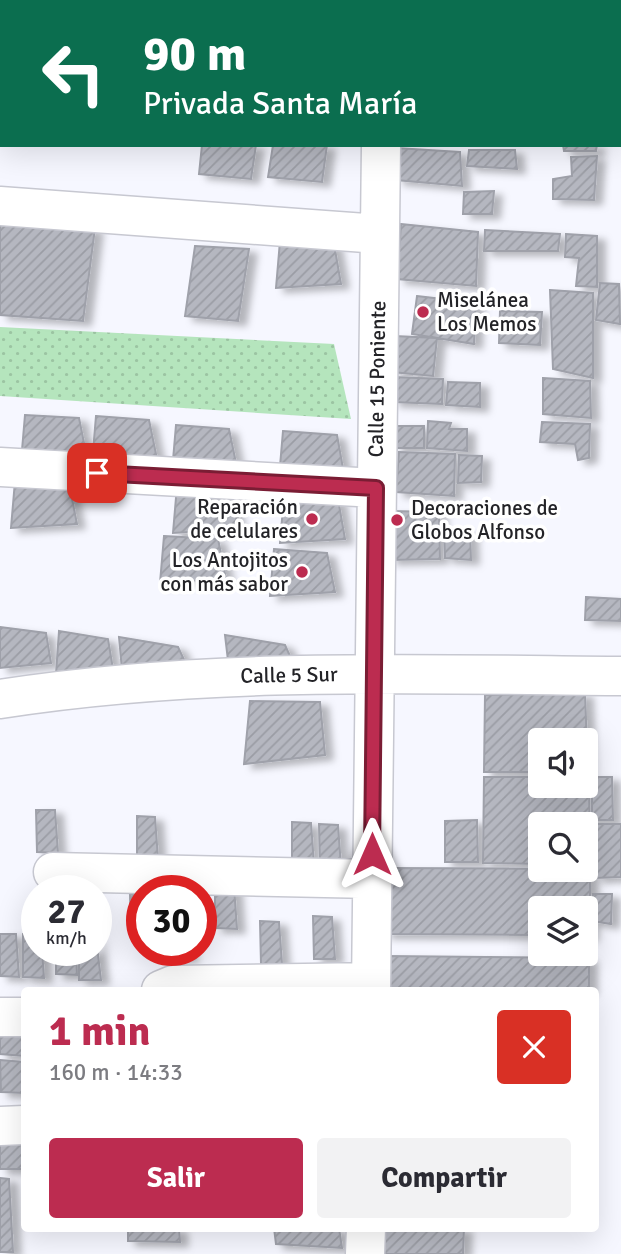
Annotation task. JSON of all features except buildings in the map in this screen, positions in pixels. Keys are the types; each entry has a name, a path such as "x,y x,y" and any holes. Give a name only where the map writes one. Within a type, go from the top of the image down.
{"street":[{"name":"Calle 15 Poniente","path":"371,986 381,147"},
{"path":"0,206 379,234"},
{"path":"0,467 376,488"},
{"name":"Calle 5 Sur","path":"0,699 111,684 229,676 621,676"},
{"path":"53,872 372,879"},
{"path":"168,987 371,986"},
{"path":"0,1017 21,1017"},
{"path":"0,1126 21,1125"},
{"path":"365,1254 366,1232"}],"green space":[{"path":"0,327 334,344 351,419 0,396"}],"place":[{"name":"Miselánea Los Memos","path":"423,312"},
{"name":"Reparación de celulares","path":"312,519"},
{"name":"Decoraciones de Globos Alfonso","path":"397,520"},
{"name":"Los Antojitos con más sabor","path":"302,572"}],"route":[{"path":"97,473 376,488 372,854"}]}
